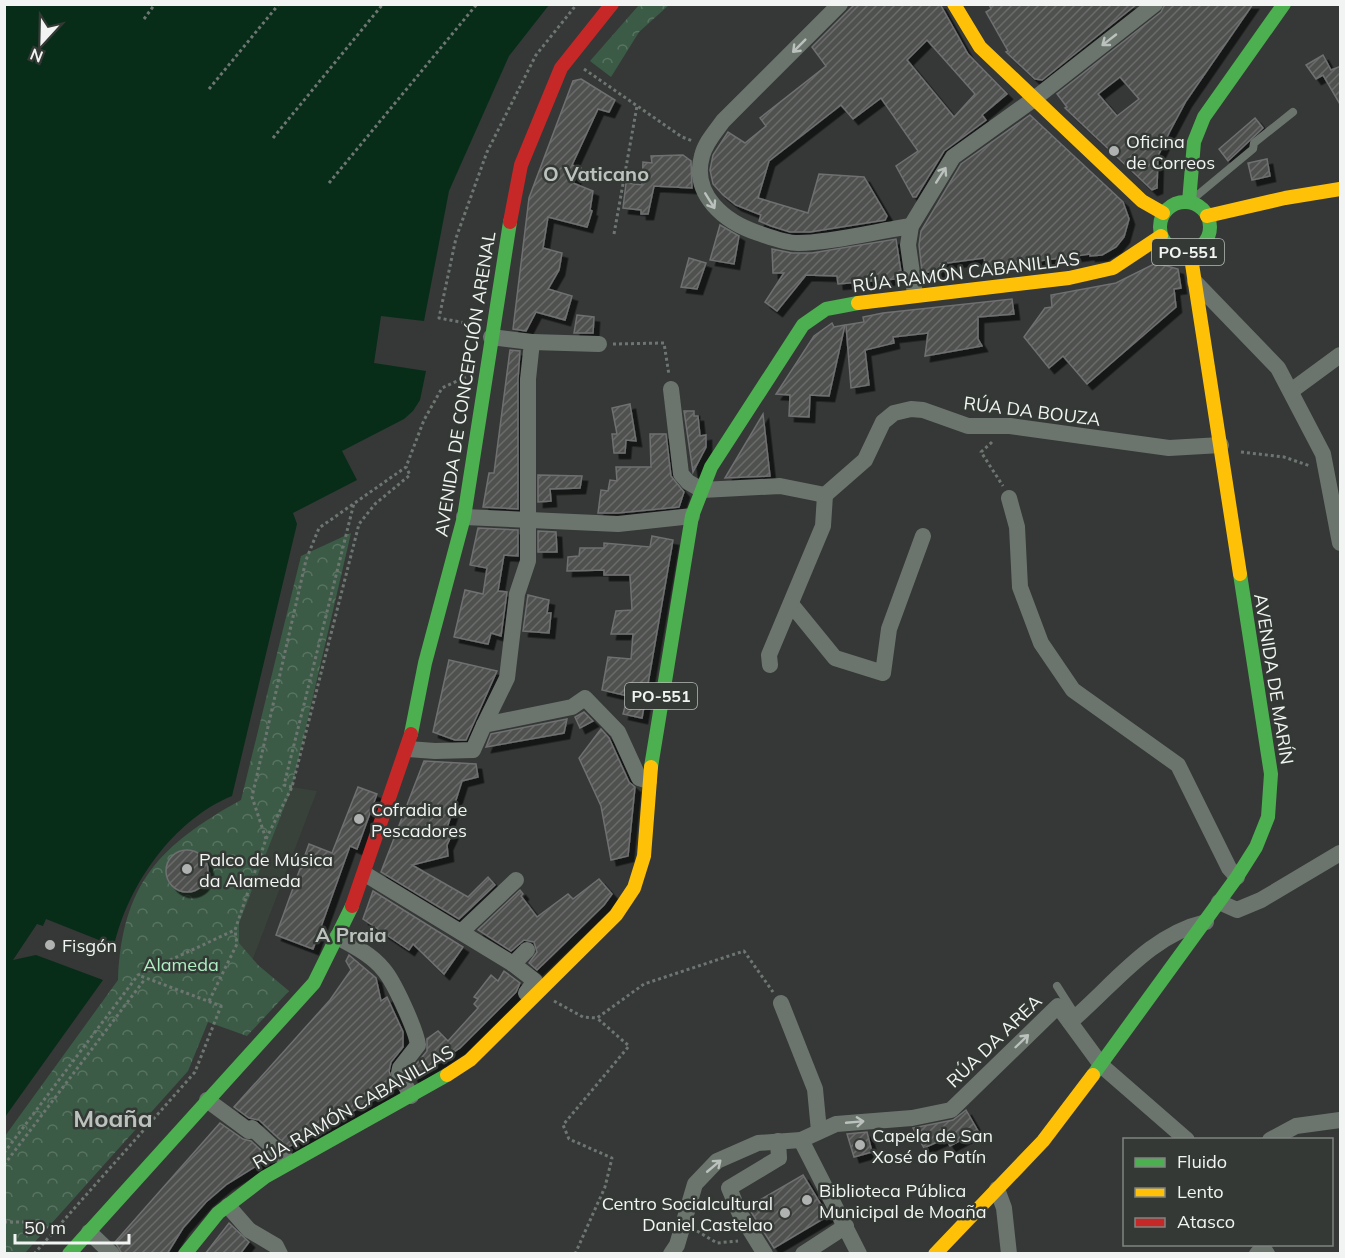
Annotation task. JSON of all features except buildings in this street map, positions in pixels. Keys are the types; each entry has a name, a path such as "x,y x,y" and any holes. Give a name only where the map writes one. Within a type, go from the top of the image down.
{"main road":[{"name":"AVENIDA DE CONCEPCIÓN ARENAL","path":"69,1254 314,983 365,874 408,749 425,663 464,517 491,337 521,165 549,94 568,57 612,4"},
{"path":"954,4 980,47 1142,201 1163,213"},
{"path":"1189,202 1194,142 1204,117 1284,4"},
{"name":"PO-551","path":"1208,216 1284,198 1341,189"},
{"name":"PO-551","path":"1189,202 1203,209 1208,216 1210,230 1207,238 1197,249 1176,251 1161,236 1160,221 1163,213 1174,204 1189,202"},
{"name":"RÚA RAMÓN CABANILLAS","path":"185,1254 218,1213 289,1162 411,1096 470,1060 616,915 634,888 644,856 649,781 692,516 711,467 803,325 826,309 915,294 1069,278 1113,268 1161,236"},
{"name":"AVENIDA DE MARÍN","path":"935,1254 1043,1141 1102,1066 1237,877 1256,847 1268,817 1271,774 1190,251"}],"street":[{"path":"840,4 723,121 705,148 701,163 706,196 716,210 731,222 748,230 796,243 911,225"},
{"path":"915,294 908,245 911,225 953,157 1034,99 1155,4"},
{"path":"1194,281 1278,368 1323,454 1341,543"},
{"path":"491,337 532,342 599,344"},
{"path":"408,749 473,750 507,678 517,594 528,561 528,379 532,342"},
{"path":"1291,392 1341,355"},
{"path":"671,389 681,474 688,482 702,490 780,486 825,495 824,526 769,655 770,665"},
{"name":"RÚA DA BOUZA","path":"825,495 858,468 865,460 883,422 901,410 923,410 968,426 1010,426 1169,448 1221,445"},
{"path":"1009,498 1017,526 1020,587 1041,644 1073,690 1178,765 1229,868 1237,877"},
{"path":"464,517 618,524 692,516"},
{"path":"790,604 835,658 883,673 889,629 923,536"},
{"path":"484,724 572,707 585,698 618,732 639,778 649,781"},
{"path":"1219,902 1237,910 1261,900 1341,854"},
{"path":"365,874 513,964 536,981 525,992 532,998"},
{"path":"461,932 516,880"},
{"path":"1073,1019 1143,953 1172,934 1206,922"},
{"path":"337,937 354,945 384,969 416,1032 418,1045 400,1068 399,1073 411,1096"},
{"path":"513,964 527,950"},
{"path":"781,1003 815,1089 819,1131"},
{"name":"RÚA DA AREA","path":"801,1140 836,1124 912,1118 951,1110 1058,1006 1073,1019 1102,1066 1185,1138"},
{"path":"207,1100 249,1131 252,1128 266,1138 289,1162"},
{"path":"1274,1138 1296,1126 1341,1120"},
{"path":"672,1254 677,1245 695,1184 717,1161 758,1143 801,1140 859,1254"},
{"path":"765,1254 739,1212 729,1188 779,1158 778,1141"},
{"path":"997,1189 1004,1208 1009,1254"},
{"path":"228,1206 249,1230 276,1246 280,1254"},
{"path":"803,1254 846,1226"},
{"path":"89,1232 112,1254"},
{"path":"1257,1254 1263,1248 1267,1254"}],"lane":[{"path":"1189,202 1253,149 1254,143 1293,112"},
{"path":"1057,986 1073,1019"}],"path":[{"path":"144,19 155,4"},
{"path":"209,89 279,4"},
{"path":"273,138 383,4"},
{"path":"329,183 477,4"},
{"path":"474,324 439,318 456,237 487,152 536,55 577,4"},
{"path":"568,57 682,137 705,148"},
{"path":"614,234 637,105"},
{"path":"599,344 664,343 671,389"},
{"path":"266,839 252,797 306,560 319,528 406,467 424,420 442,388 466,377"},
{"path":"1009,498 998,474 981,452 1010,426"},
{"path":"1221,445 1240,452 1284,458 1326,472"},
{"path":"208,1001 237,944 235,930 266,839 292,787 359,524 375,504 410,475 406,467"},
{"path":"292,787 284,785 354,503"},
{"path":"4,1153 138,975 235,930"},
{"path":"597,1018 644,984 744,951 781,1003"},
{"path":"34,1254 195,1072 221,1006 138,975"},
{"path":"4,1165 146,979"},
{"path":"532,998 539,1007 548,997 582,1017 597,1018 629,1046 563,1125 569,1139 612,1158 606,1186 575,1254"},
{"path":"4,1222 35,1222 54,1231"},
{"path":"683,1223 717,1243 735,1242 754,1235"}],"shaded area":[{"path":"5,4 549,5 509,56 449,191 424,321 381,316 374,363 426,371 420,400 404,419 342,451 357,480 293,513 297,524 232,796 191,821 156,857 130,900 114,946 46,919 43,926 37,924 13,960 36,955 103,980 5,1117"},
{"path":"292,787 317,791 246,977 212,888 217,813 241,800"}],"green space":[{"path":"639,5 669,5 639,32 611,77 590,61"},
{"name":"Alameda","path":"351,533 292,787 239,923 239,943 258,965 289,991 247,1036 208,1022 188,1071 25,1253 5,1253 5,1136 118,980 121,946 128,917 137,892 151,870 188,833 241,800 301,556"}],"traffic: fast":[{"path":"1189,202 1194,142 1204,117 1284,4"},
{"path":"1180,202 1190,202 1203,209 1210,222 1210,227 1210,232 1203,245 1190,252 1180,252 1171,248 1164,241 1160,232 1160,222 1164,213 1171,206 1180,202"},
{"path":"411,734 425,663 464,517 510,222"},
{"path":"651,767 692,516 711,467 803,325 826,309 858,303"},
{"path":"1093,1075 1237,877 1256,847 1268,817 1271,774 1240,574"},
{"path":"69,1254 314,983 352,906"},
{"path":"185,1254 218,1213 265,1177 447,1075"}],"traffic: slow":[{"path":"954,4 980,47 1142,201 1163,213"},
{"path":"1207,216 1285,198 1340,189"},
{"path":"858,303 1069,278 1113,268 1161,236"},
{"path":"1190,251 1240,574"},
{"path":"447,1075 470,1060 616,915 634,888 644,856 651,767"},
{"path":"935,1254 1043,1141 1093,1075"}],"traffic: jam":[{"path":"510,222 521,165 561,68 612,4"},
{"path":"352,906 411,734"}],"place":[{"name":"Oficina de Correos","path":"1114,151"},
{"name":"Cofradia de Pescadores","path":"359,819"},
{"name":"Palco de Música da Alameda","path":"187,869"},
{"name":"Fisgón","path":"50,945"},
{"name":"Capela de San Xosé do Patín","path":"860,1145"},
{"name":"Biblioteca Pública Municipal de Moaña","path":"807,1200"},
{"name":"Centro Socialcultural Daniel Castelao","path":"785,1213"}],"district":[{"name":"O Vaticano","path":"596,173"},
{"name":"A Praia","path":"351,934"},
{"name":"Moaña","path":"113,1118"}]}
